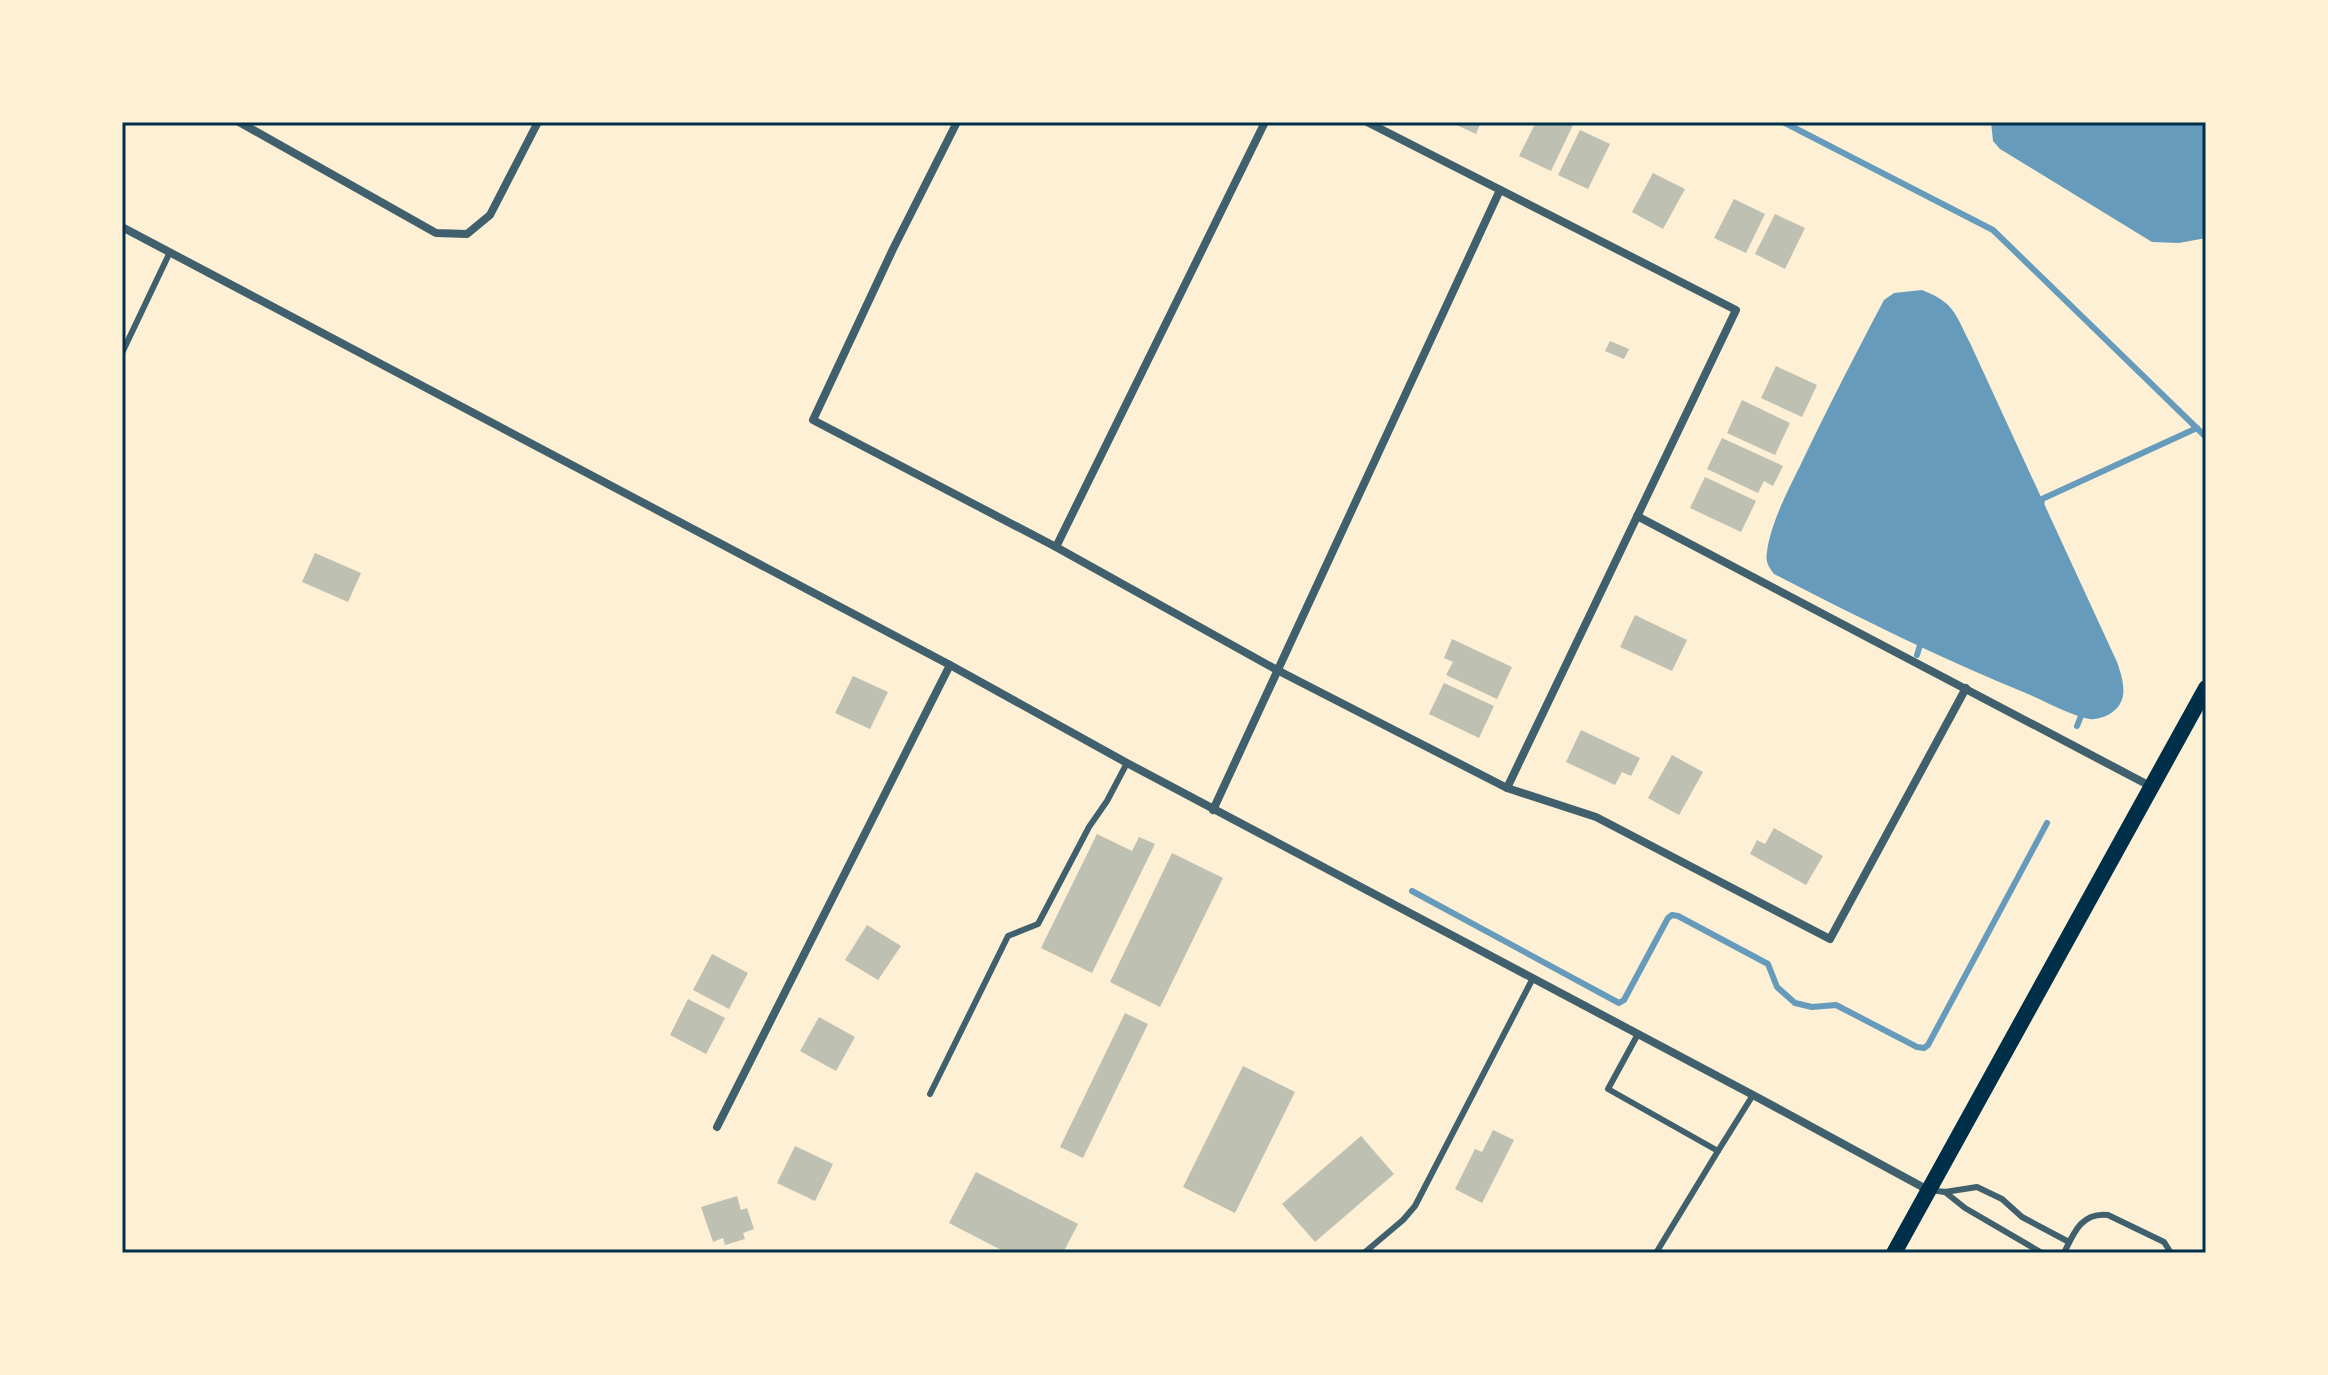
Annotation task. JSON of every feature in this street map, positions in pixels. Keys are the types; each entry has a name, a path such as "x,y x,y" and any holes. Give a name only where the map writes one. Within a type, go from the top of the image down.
{"main road":[{"path":"1894,1253 2206,688"}],"street":[{"path":"239,122 436,233 467,234 490,215 538,122"},
{"path":"957,122 813,420 1056,547 1277,670 1507,788 1596,817 1830,939 1966,688"},
{"path":"1056,547 1265,122"},
{"path":"1367,122 1736,310 1507,788"},
{"path":"1213,810 1500,190"},
{"path":"122,227 950,665 1213,810 1928,1190"},
{"path":"1637,516 2152,787"},
{"path":"717,1127 950,665"}],"lane":[{"path":"122,353 170,252"},
{"path":"930,1094 1008,936 1038,924 1127,763"},
{"path":"1364,1253 1415,1206 1533,978"},
{"path":"1638,1034 1608,1089 1718,1151"},
{"path":"1656,1253 1753,1095"},
{"path":"1928,1190 1945,1192 1977,1187 2002,1199 2022,1217 2069,1242"},
{"path":"1945,1192 1965,1208 2042,1253"},
{"path":"2064,1253 2083,1220 2098,1214 2108,1215 2164,1242 2171,1253"}],"water":[{"path":"1991,122 2206,122 2206,238 2179,243 2152,242 2000,149 1993,141"},
{"path":"1922,290 1948,305 1961,324 2117,662 2123,684 2122,698 2108,715 2092,719 2076,715 1964,667 1774,574 1768,564 1769,542 1780,508 1884,300 1894,293"}],"building":[{"path":"1450,122 1481,122 1476,134"},
{"path":"1536,122 1567,122 1573,125 1551,171 1519,156"},
{"path":"1580,130 1610,144 1588,189 1558,175"},
{"path":"1653,173 1685,189 1663,229 1632,212"},
{"path":"1734,199 1765,214 1746,253 1714,238"},
{"path":"1775,214 1805,228 1785,269 1755,254"},
{"path":"1610,341 1629,349 1624,359 1605,351"},
{"path":"1776,366 1817,385 1802,417 1761,398"},
{"path":"1742,400 1790,423 1775,455 1727,433"},
{"path":"1722,438 1783,466 1773,486 1764,481 1758,493 1707,469"},
{"path":"1705,477 1756,501 1741,532 1690,508"},
{"path":"315,553 361,573 348,602 302,582"},
{"path":"1635,615 1687,640 1672,671 1620,647"},
{"path":"1452,639 1512,667 1497,699 1446,675 1453,662 1444,658"},
{"path":"853,676 888,692 870,729 835,713"},
{"path":"1444,683 1494,706 1479,738 1429,714"},
{"path":"1581,730 1640,758 1631,776 1622,772 1615,785 1566,762"},
{"path":"1672,755 1703,772 1679,815 1648,798"},
{"path":"1774,828 1823,856 1806,885 1750,854 1757,840 1765,844"},
{"path":"1097,834 1132,851 1139,837 1155,844 1092,973 1041,948"},
{"path":"1172,853 1223,878 1160,1007 1110,982"},
{"path":"867,925 901,946 878,980 845,960"},
{"path":"712,954 748,973 729,1009 693,990"},
{"path":"688,999 725,1018 706,1054 670,1035"},
{"path":"1125,1013 1148,1024 1083,1158 1060,1147"},
{"path":"819,1017 855,1037 836,1071 800,1051"},
{"path":"1243,1066 1295,1092 1235,1213 1183,1187"},
{"path":"1493,1130 1514,1140 1482,1203 1455,1189 1475,1149 1482,1152"},
{"path":"1361,1136 1394,1174 1315,1242 1282,1204"},
{"path":"795,1146 833,1164 815,1201 777,1183"},
{"path":"976,1172 1078,1224 1063,1253 1007,1253 949,1223"},
{"path":"737,1196 741,1210 747,1208 754,1229 743,1233 745,1239 725,1245 723,1238 713,1242 701,1207"}],"waterway":[{"path":"1783,122 1993,230 2206,437"},
{"path":"2041,507 2042,499 2197,428"},
{"path":"1917,655 1925,639"},
{"path":"2077,726 2080,710"},
{"path":"1412,891 1619,1003 1624,1000 1668,918 1678,916 1768,964 1777,987 1795,1003 1812,1007 1836,1005 1924,1048 2047,823"}]}
